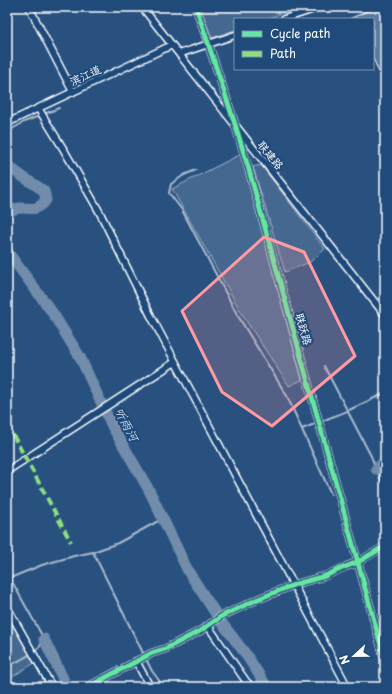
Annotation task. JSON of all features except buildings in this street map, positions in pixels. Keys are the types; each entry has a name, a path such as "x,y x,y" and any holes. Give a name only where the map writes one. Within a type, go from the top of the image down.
{"street":[{"path":"29,7 73,92"},
{"name":"联建路","path":"142,7 385,315"},
{"name":"联跃路","path":"196,7 236,128 385,660"},
{"path":"287,18 320,7"},
{"path":"179,54 234,35"},
{"name":"滨江道","path":"7,123 172,45"},
{"path":"38,108 64,150 98,211 346,684"},
{"path":"7,471 176,362"},
{"path":"88,687 152,653 166,649 208,626 222,616 293,585 325,576 358,562 385,546"},
{"path":"7,607 52,687"},
{"path":"208,626 249,685 240,687"},
{"path":"136,661 150,687"}],"highlighted area":[{"path":"264,237 304,252 355,356 272,426 222,392 182,311"}],"shaded area":[{"path":"200,7 300,7 269,18 234,18 234,30 212,38"},
{"path":"241,154 302,380 289,386 245,319 172,189"},
{"path":"261,165 325,249 310,262 285,272 253,167"},
{"path":"7,610 36,662 7,680"}],"waterway":[{"path":"7,132 24,122 59,108"},
{"name":"听雨河","path":"7,164 20,175 44,191 46,200 38,207 31,209 14,209 7,214"},
{"path":"196,170 184,175 171,184 169,193 182,210 238,316 287,396 331,494"},
{"name":"听雨河","path":"7,251 52,312 80,357 112,426 149,490 188,571 216,614"},
{"path":"324,366 371,456 385,487"},
{"path":"302,429 347,411 385,393"},
{"path":"376,469 385,461"},
{"path":"7,666 23,659 34,651 39,647 44,639 10,578 42,565 93,552 118,543 162,519"},
{"path":"93,552 152,671 164,687"},
{"name":"听雨河","path":"222,623 245,653 267,687"},
{"path":"44,639 67,687"}],"marked path":[{"path":"7,424 71,542"}],"cycle path":[{"path":"196,7 249,170 385,660"},
{"path":"88,687 152,653 165,649 200,631 222,616 258,599 296,584 325,576 358,562 385,546"}]}
